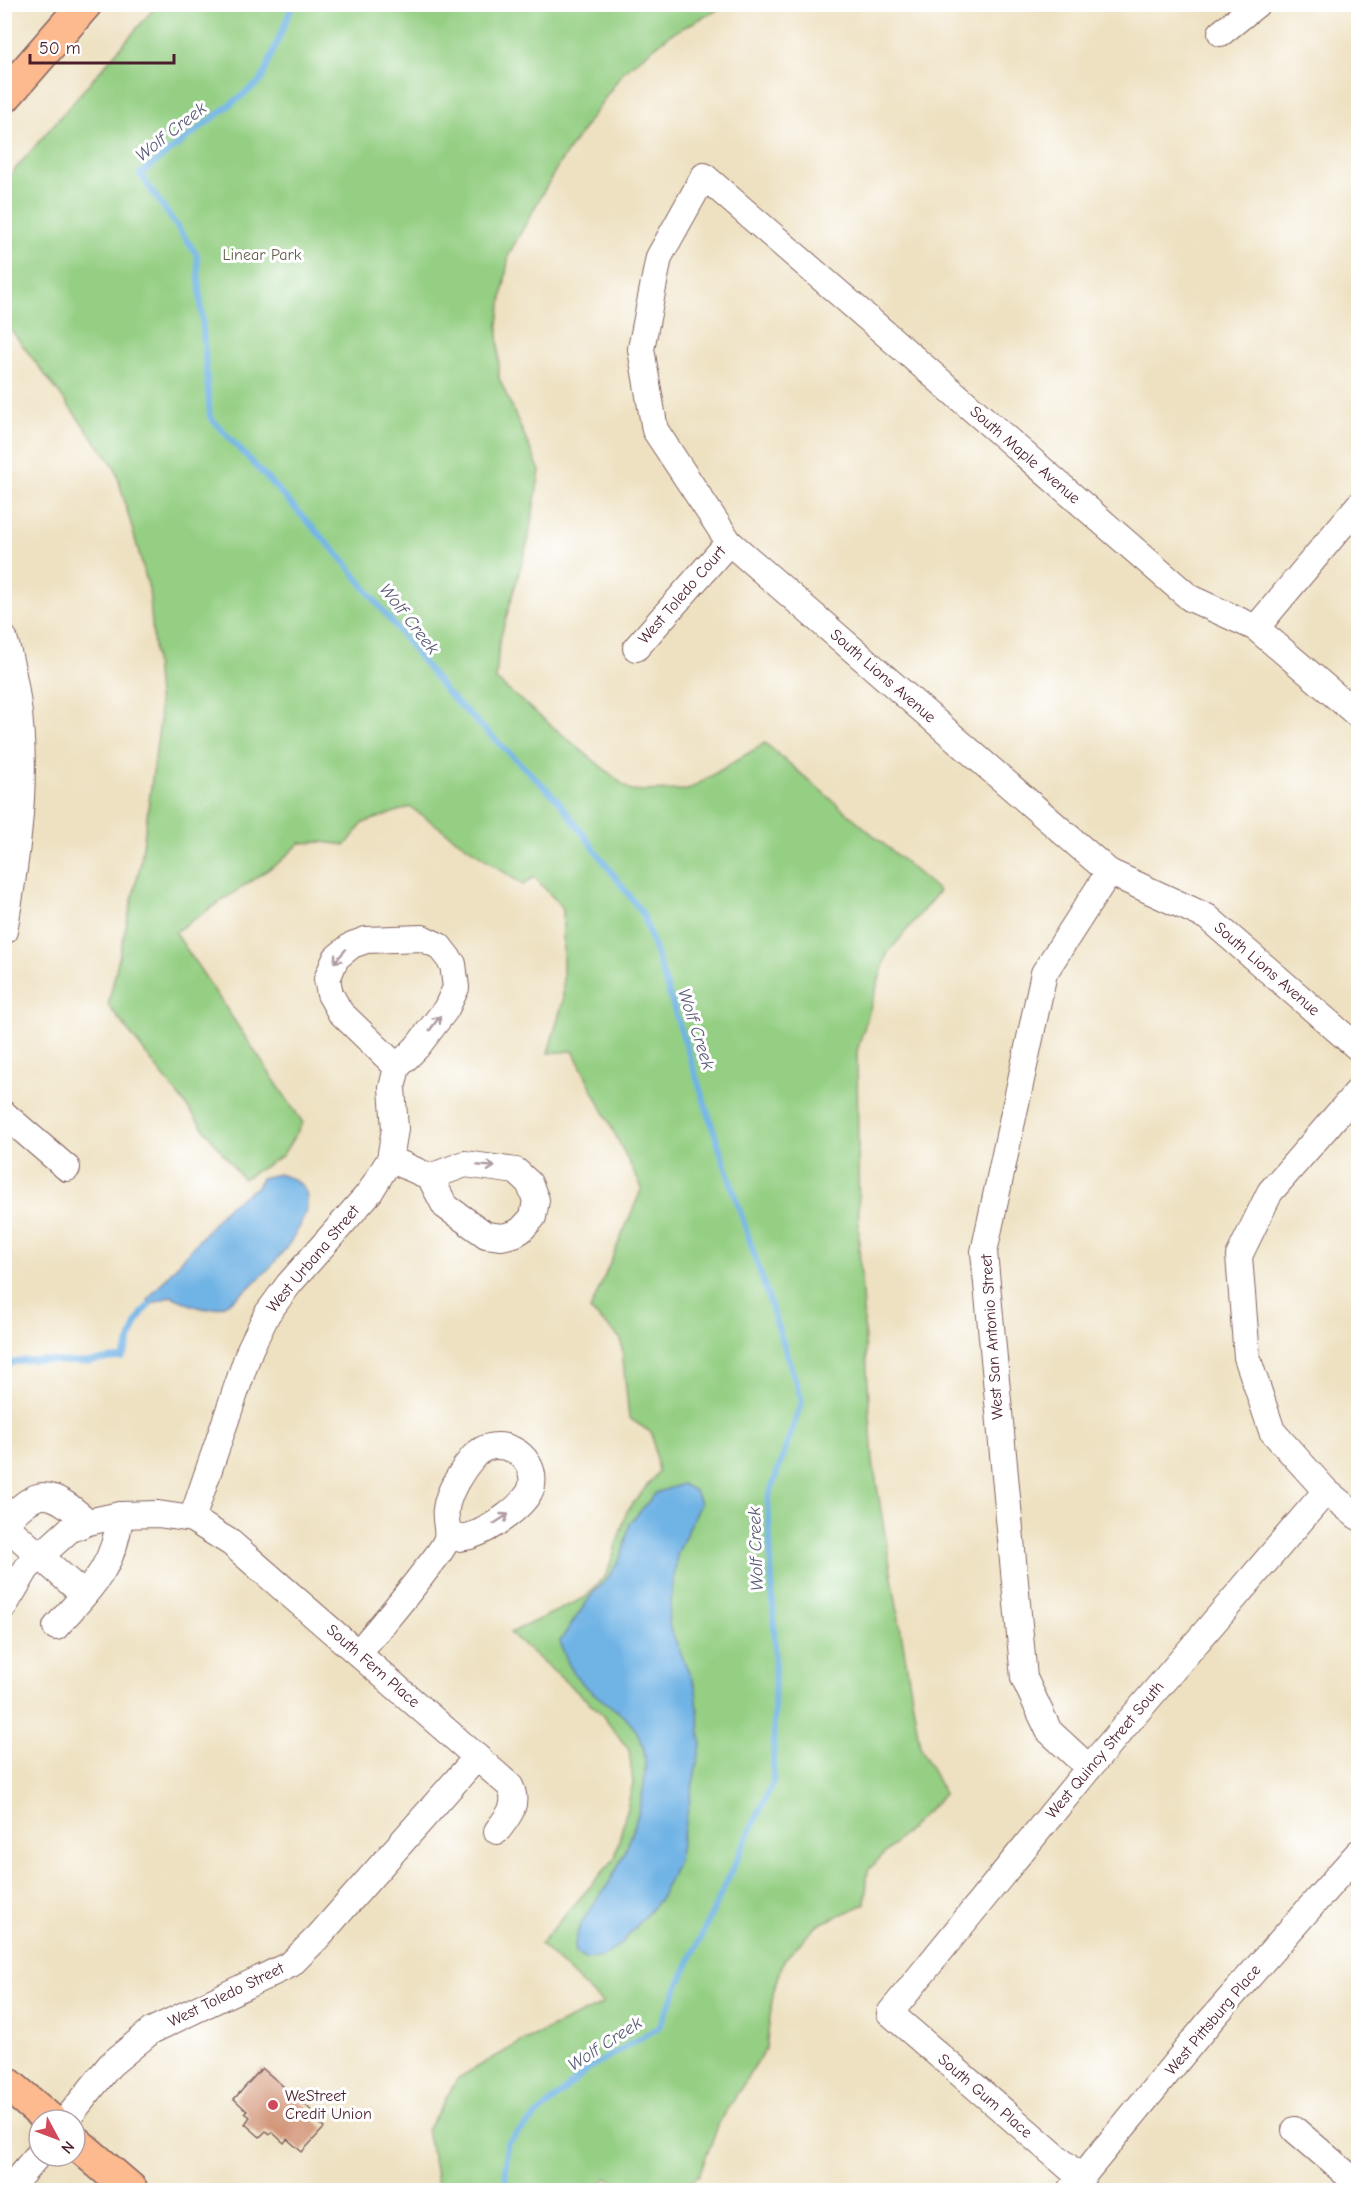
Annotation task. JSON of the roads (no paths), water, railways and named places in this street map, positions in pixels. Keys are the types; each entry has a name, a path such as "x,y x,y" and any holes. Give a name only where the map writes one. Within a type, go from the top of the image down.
{"main road":[{"path":"4,97 85,4"},
{"path":"4,2081 36,2108"},
{"path":"87,2152 131,2190"}],"street":[{"path":"1221,33 1257,4"},
{"name":"South Lions Avenue","path":"704,176 659,257 641,349 655,430 729,542 1109,872 1207,917 1359,1048"},
{"name":"South Maple Avenue","path":"704,176 1190,598 1256,628 1359,715"},
{"path":"1256,628 1359,506"},
{"name":"West Toledo Court","path":"636,648 729,542"},
{"path":"4,638 17,691 23,742 22,797 4,931"},
{"name":"West San Antonio Street","path":"1089,1768 1049,1731 1024,1678 984,1252 1044,973 1109,872"},
{"path":"422,938 439,946 453,964 456,988 446,1008 417,1047 397,1067 340,1012 330,994 327,979 336,958 352,945 366,940 422,938"},
{"name":"West Urbana Street","path":"192,1519 250,1349 267,1314 289,1284 370,1192 390,1159 395,1129 392,1088 397,1067"},
{"path":"1359,1090 1270,1192 1239,1256 1247,1357 1272,1431 1326,1491 1359,1517"},
{"path":"4,1114 67,1168"},
{"path":"390,1159 430,1177"},
{"name":"West Quincy Street South","path":"890,2013 1089,1768 1326,1491"},
{"path":"84,1594 4,1525 21,1505 40,1496 59,1499 88,1522"},
{"path":"4,1606 27,1568 69,1530 88,1522 120,1515 158,1514 192,1519"},
{"path":"56,1627 112,1557 118,1538 120,1515"},
{"name":"South Fern Place","path":"192,1519 231,1543 510,1786 515,1796 510,1813 497,1831"},
{"path":"358,1653 407,1595 447,1539"},
{"name":"West Toledo Street","path":"76,2108 110,2065 151,2031 291,1964 318,1937 477,1757"},
{"name":"West Pittsburg Place","path":"1076,2184 1210,2021 1359,1853"},
{"name":"South Gum Place","path":"890,2013 1076,2184"},
{"path":"1295,2130 1359,2184"},
{"path":"8,2190 27,2168"}],"water":[{"path":"279,1174 301,1184 307,1201 303,1218 294,1237 264,1273 247,1289 219,1307 200,1308 171,1296 149,1305 148,1299 228,1206 258,1186 261,1178"},
{"path":"682,1484 695,1491 700,1503 677,1555 668,1623 696,1689 701,1744 677,1864 660,1899 622,1943 603,1957 585,1959 575,1953 578,1933 586,1915 618,1867 632,1834 642,1797 645,1762 643,1746 633,1726 580,1681 567,1662 560,1641 593,1593 610,1576 622,1554 630,1523 656,1493"}],"waterway":[{"name":"Wolf Creek","path":"293,4 261,81 140,174 197,255 210,417 345,562 447,693 557,799 643,914 802,1401 768,1499 775,1645 773,1782 659,2027 588,2069 507,2143 505,2190"},
{"path":"4,1366 14,1362 34,1360 85,1362 122,1358 136,1324 149,1305"}],"place":[{"name":"WeStreet Credit Union","path":"273,2105"}],"park label":[{"name":"Linear Park","path":"262,255"}]}
